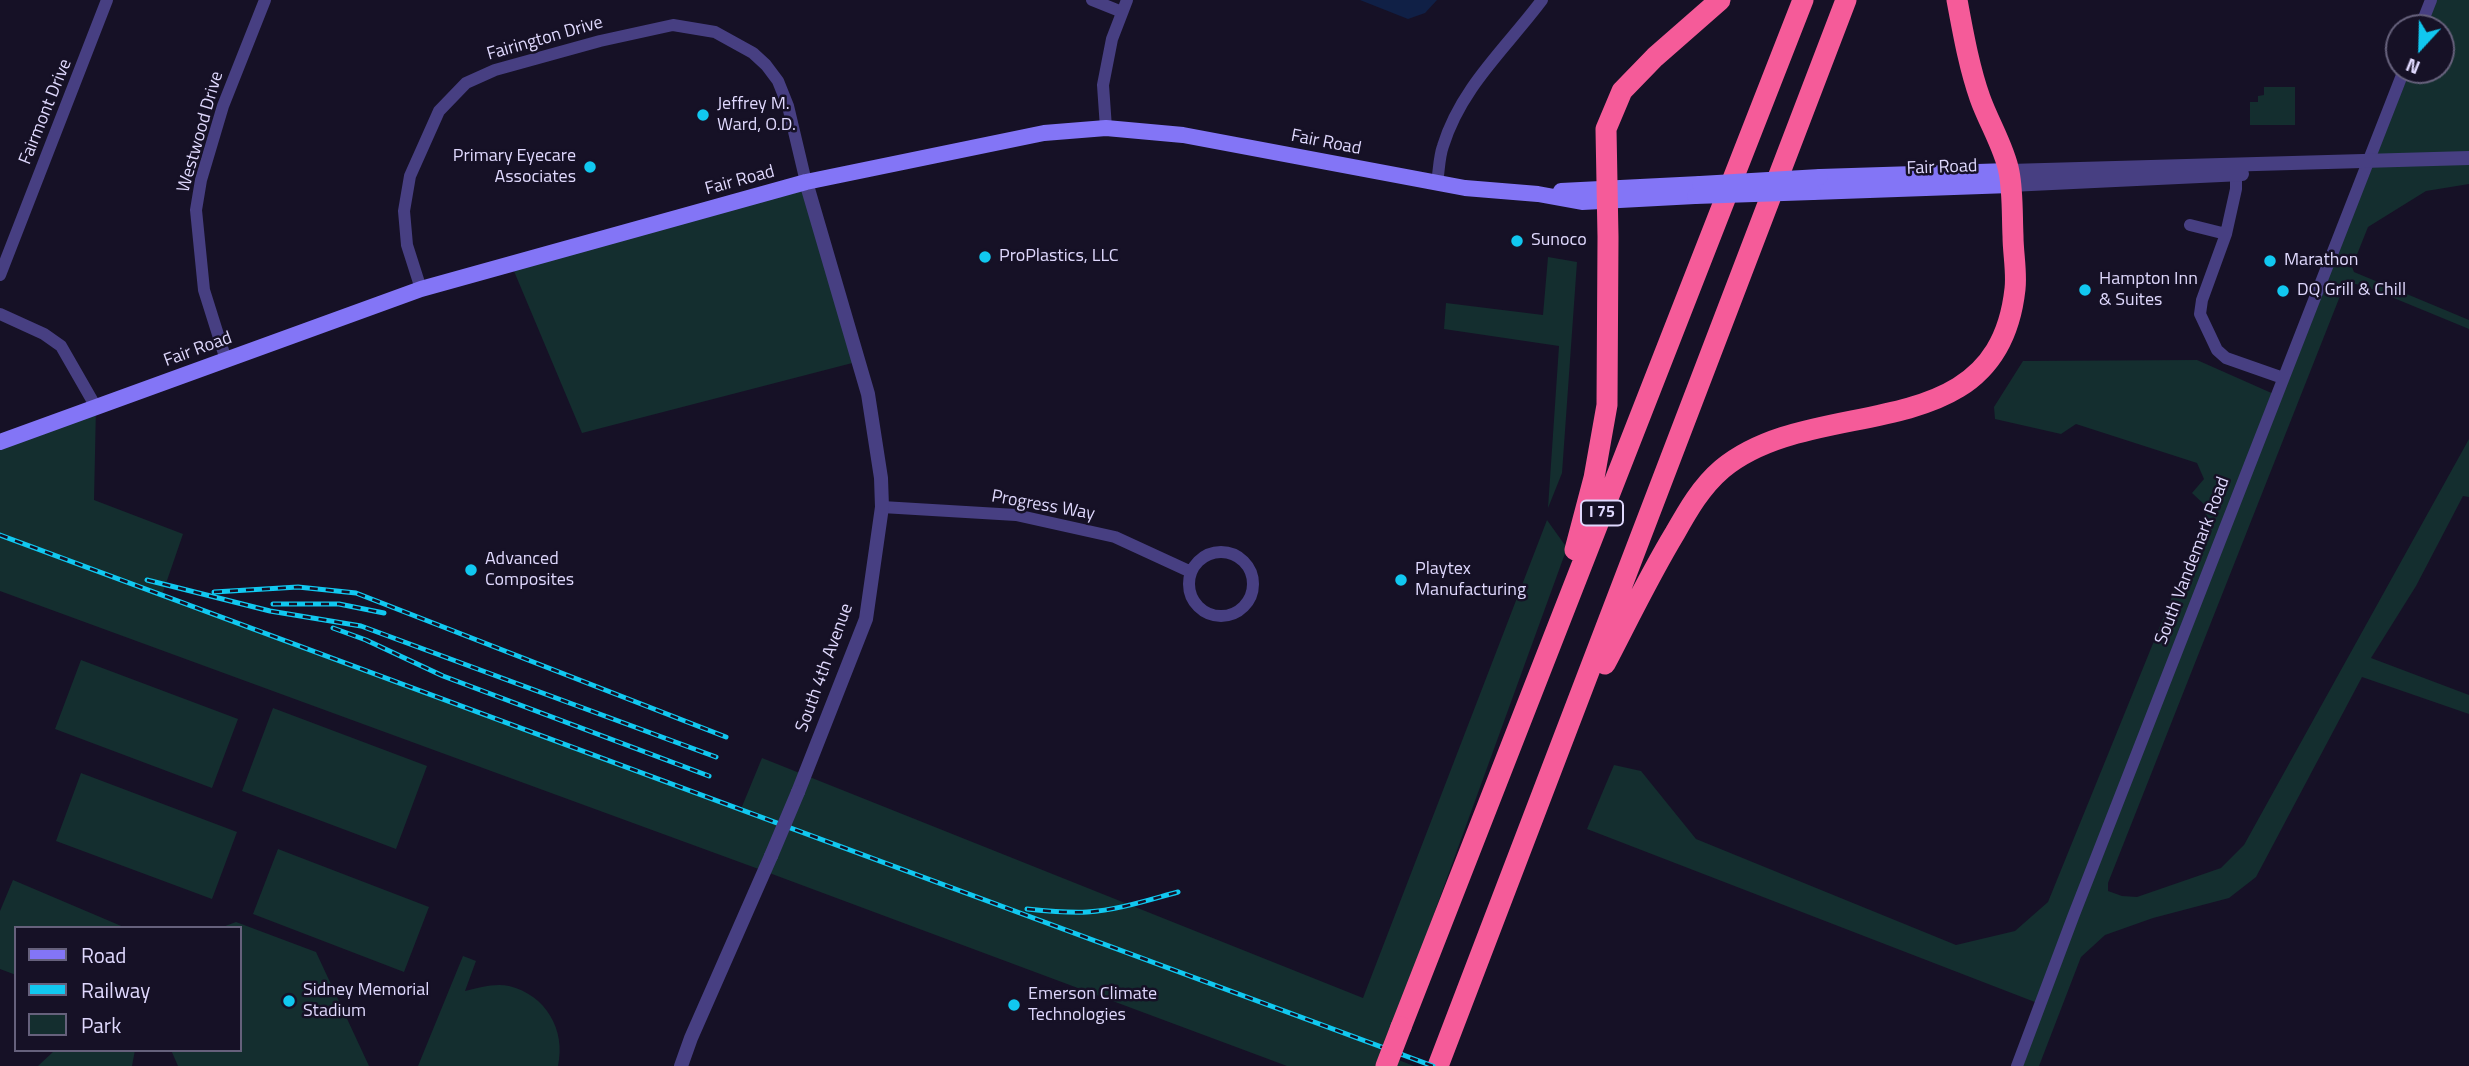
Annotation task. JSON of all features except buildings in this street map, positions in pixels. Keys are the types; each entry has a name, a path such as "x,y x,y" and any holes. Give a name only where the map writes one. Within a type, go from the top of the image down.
{"highway":[{"path":"1506,758 1570,568 1594,478 1607,405 1606,129 1622,91 1655,57 1720,0"},
{"name":"I 75","path":"1387,1066 1802,0"},
{"name":"I 75","path":"1438,1066 1846,0"},
{"path":"1535,815 1587,701 1654,569 1696,497 1722,469 1759,447 1819,427 1909,408 1945,396 1962,386 1987,363 2003,338 2015,288 2010,178 1979,96 1957,0"}],"main road":[{"name":"Fair Road","path":"0,442 421,289 806,183 1044,133 1106,128 1183,135 1465,188 1516,192 1607,195 1817,184 2010,178"}],"street":[{"name":"Fairmont Drive","path":"0,275 107,0"},
{"name":"Westwood Drive","path":"226,360 204,290 196,210 201,180 223,106 265,0"},
{"path":"1092,0 1125,6 1112,39 1102,85 1106,128"},
{"path":"1437,183 1442,147 1458,109 1489,62 1542,0"},
{"name":"Fairington Drive","path":"421,289 407,245 404,211 410,176 439,111 466,83 495,70 575,47 673,25 715,32 753,53 778,81 788,106 806,183"},
{"name":"South Vandemark Road","path":"2017,1066 2399,84"},
{"name":"Fair Road","path":"2010,178 2469,158"},
{"name":"Fair Road","path":"2010,178 2236,174 2369,161"},
{"path":"2236,174 2236,189 2226,234 2202,300 2200,314 2217,351 2227,358 2283,378"},
{"name":"South 4th Avenue","path":"681,1066 856,650 866,619 882,507 881,478 868,394 806,183"},
{"path":"2190,225 2226,234"},
{"path":"0,314 44,334 61,346 96,407"},
{"name":"Progress Way","path":"882,507 1016,515 1115,537 1191,572"},
{"path":"1219,552 1231,554 1241,559 1248,567 1252,577 1251,597 1245,606 1234,614 1221,617 1210,615 1194,602 1188,582 1191,572 1197,562 1207,555 1219,552"}],"green space":[{"path":"2431,0 2469,0 2469,184 2426,191 2368,227 2352,267 2354,272 2469,320 2469,329 2372,289 2356,284 2344,286 2108,883 2108,891 2137,897 2221,868 2244,845 2469,439 2469,497 2463,496 2416,586 2371,658 2469,695 2469,714 2362,677 2256,877 2229,898 2153,918 2105,935 2081,957 2039,1066 2017,1066 2040,1004 1587,829 1614,765 1641,771 1696,839 1956,945 2015,931 2048,902 2208,508 2192,493 2204,479 2197,463 2076,424 2061,434 1995,419 1994,407 2023,361 2197,360 2276,395 2398,84 2455,84 2455,14 2426,14"},
{"path":"2264,87 2295,87 2295,125 2250,125 2250,102 2258,102 2258,96 2264,95"},
{"path":"806,182 860,361 582,433 511,264"},
{"path":"1548,257 1577,262 1562,473 1548,508 1559,346 1444,329 1446,303 1543,315"},
{"path":"96,407 94,500 183,534 162,595 741,809 762,758 1363,998 1547,520 1567,548 1383,1054 1414,1066 1287,1066 0,591 0,442"},
{"path":"81,660 238,719 212,788 55,729"},
{"path":"273,708 427,766 396,849 242,791"},
{"path":"81,773 237,832 212,899 56,841"},
{"path":"278,849 429,907 404,972 253,914"},
{"path":"13,880 121,926 14,926 14,974 0,969 0,911"},
{"name":"Sidney Memorial Stadium","path":"236,922 316,952 369,1066 178,1066 172,1052 242,1052 242,926 225,926"},
{"path":"463,956 476,961 465,991 492,985 509,986 533,997 543,1006 556,1027 560,1053 558,1066 418,1066"},
{"path":"53,1052 135,1052 132,1066 38,1066"}],"water":[{"path":"1360,0 1437,0 1425,13 1408,19"}],"railway":[{"path":"0,535 1433,1066"},
{"path":"147,580 270,611 361,626 716,757"},
{"path":"214,592 298,587 356,593 726,737"},
{"path":"273,604 339,604 384,613"},
{"path":"333,628 366,640 443,676 709,776"},
{"path":"1027,909 1099,911 1178,892"}],"place":[{"name":"Jeffrey M. Ward, O.D.","path":"703,115"},
{"name":"Primary Eyecare Associates","path":"590,167"},
{"name":"Sunoco","path":"1517,241"},
{"name":"ProPlastics, LLC","path":"985,257"},
{"name":"Marathon","path":"2270,261"},
{"name":"Hampton Inn & Suites","path":"2085,290"},
{"name":"DQ Grill & Chill","path":"2283,291"},
{"name":"Advanced Composites","path":"471,570"},
{"name":"Playtex Manufacturing","path":"1401,580"},
{"name":"Sidney Memorial Stadium","path":"289,1001"},
{"name":"Emerson Climate Technologies","path":"1014,1005"}]}
